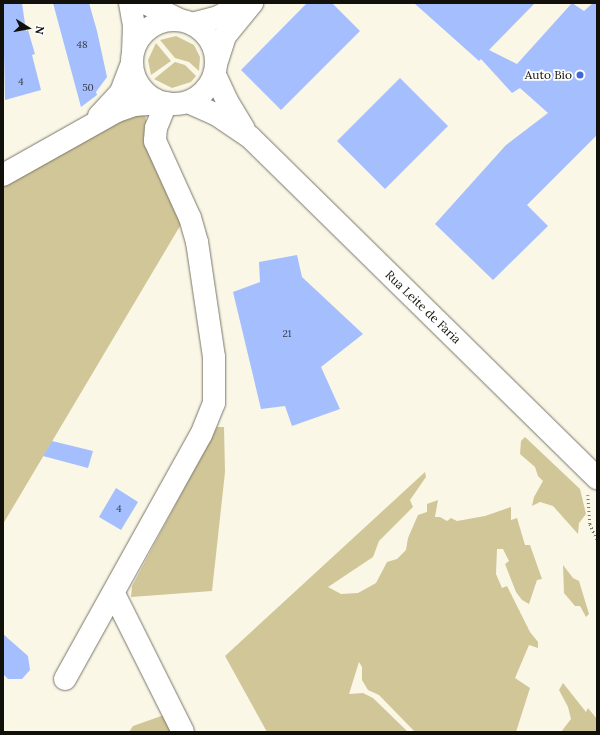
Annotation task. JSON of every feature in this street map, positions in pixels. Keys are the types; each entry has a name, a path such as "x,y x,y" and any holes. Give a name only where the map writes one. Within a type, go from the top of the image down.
{"street":[{"path":"130,3 134,25 133,58 135,77 141,88 164,103"},
{"path":"145,3 186,22 210,40 216,69 227,101 250,136"},
{"path":"92,122 120,92 138,41 151,28 167,20 186,22 218,17 244,3"},
{"path":"188,102 205,91 216,69 225,36 252,3"},
{"path":"5,168 92,122 134,105 188,102 216,115 250,136"},
{"path":"65,679 202,435 214,403 216,383 214,350 197,242 190,218 155,141 156,128 164,103"},
{"name":"Rua Leite de Faria","path":"250,136 593,485"},
{"path":"114,594 183,732"}],"path":[{"path":"593,485 587,510 597,539"}],"shaded area":[{"path":"176,36 194,45 200,57 199,71 189,62 175,58 160,40"},
{"path":"156,43 171,61 151,75 148,60"},
{"path":"175,62 185,65 196,76 191,82 172,88 154,79"},
{"path":"128,113 145,115 150,138 183,221 3,524 3,186"},
{"path":"217,427 224,427 225,472 212,591 131,597 132,586"},
{"path":"525,437 580,489 586,514 579,523 578,534 553,506 540,502 532,506 534,497 543,481 538,476 535,467 520,454 521,441"},
{"path":"425,472 426,477 410,500 413,507 379,541 373,557 328,587 341,594 358,593 376,583 387,562 397,559 406,550 408,538 418,515 427,512 427,504 438,500 435,517 440,517 447,521 451,518 457,521 485,516 511,507 511,520 517,518 525,545 530,545 542,579 537,580 529,604 522,600 516,592 505,564 509,561 503,549 497,549 496,574 502,588 507,586 530,632 538,642 538,648 529,645 515,678 530,688 516,732 415,732 379,695 368,690 362,680 362,667 359,662 349,694 363,693 373,698 408,732 267,732 225,656"},
{"path":"563,565 573,578 579,581 589,614 586,617 580,606 575,606 564,593"},
{"path":"563,683 586,712 588,708 597,719 597,732 561,732 571,719 568,707 559,690"},
{"path":"164,715 172,732 129,732 133,726"}],"building":[{"path":"3,3 22,3 26,31 28,30 35,54 32,55 41,90 5,100"},
{"path":"53,3 89,3 97,31 107,77 96,92 97,95 81,107"},
{"path":"307,3 332,3 360,31 281,110 241,70"},
{"path":"414,3 535,3 489,50 517,64 572,3 584,11 593,3 597,3 597,135 527,205 548,226 493,280 435,224 506,145 548,113 520,88 512,93 481,59 479,61"},
{"path":"400,78 448,126 385,189 337,141"},
{"path":"297,255 302,277 363,334 321,367 340,409 292,426 285,406 261,409 233,292 260,282 259,262"},
{"path":"52,441 93,451 88,468 43,456"},
{"path":"116,488 138,502 121,530 99,517"},
{"path":"3,634 28,656 30,670 22,679 8,679 3,674"}],"place":[{"name":"Auto Bio","path":"580,75"}]}
